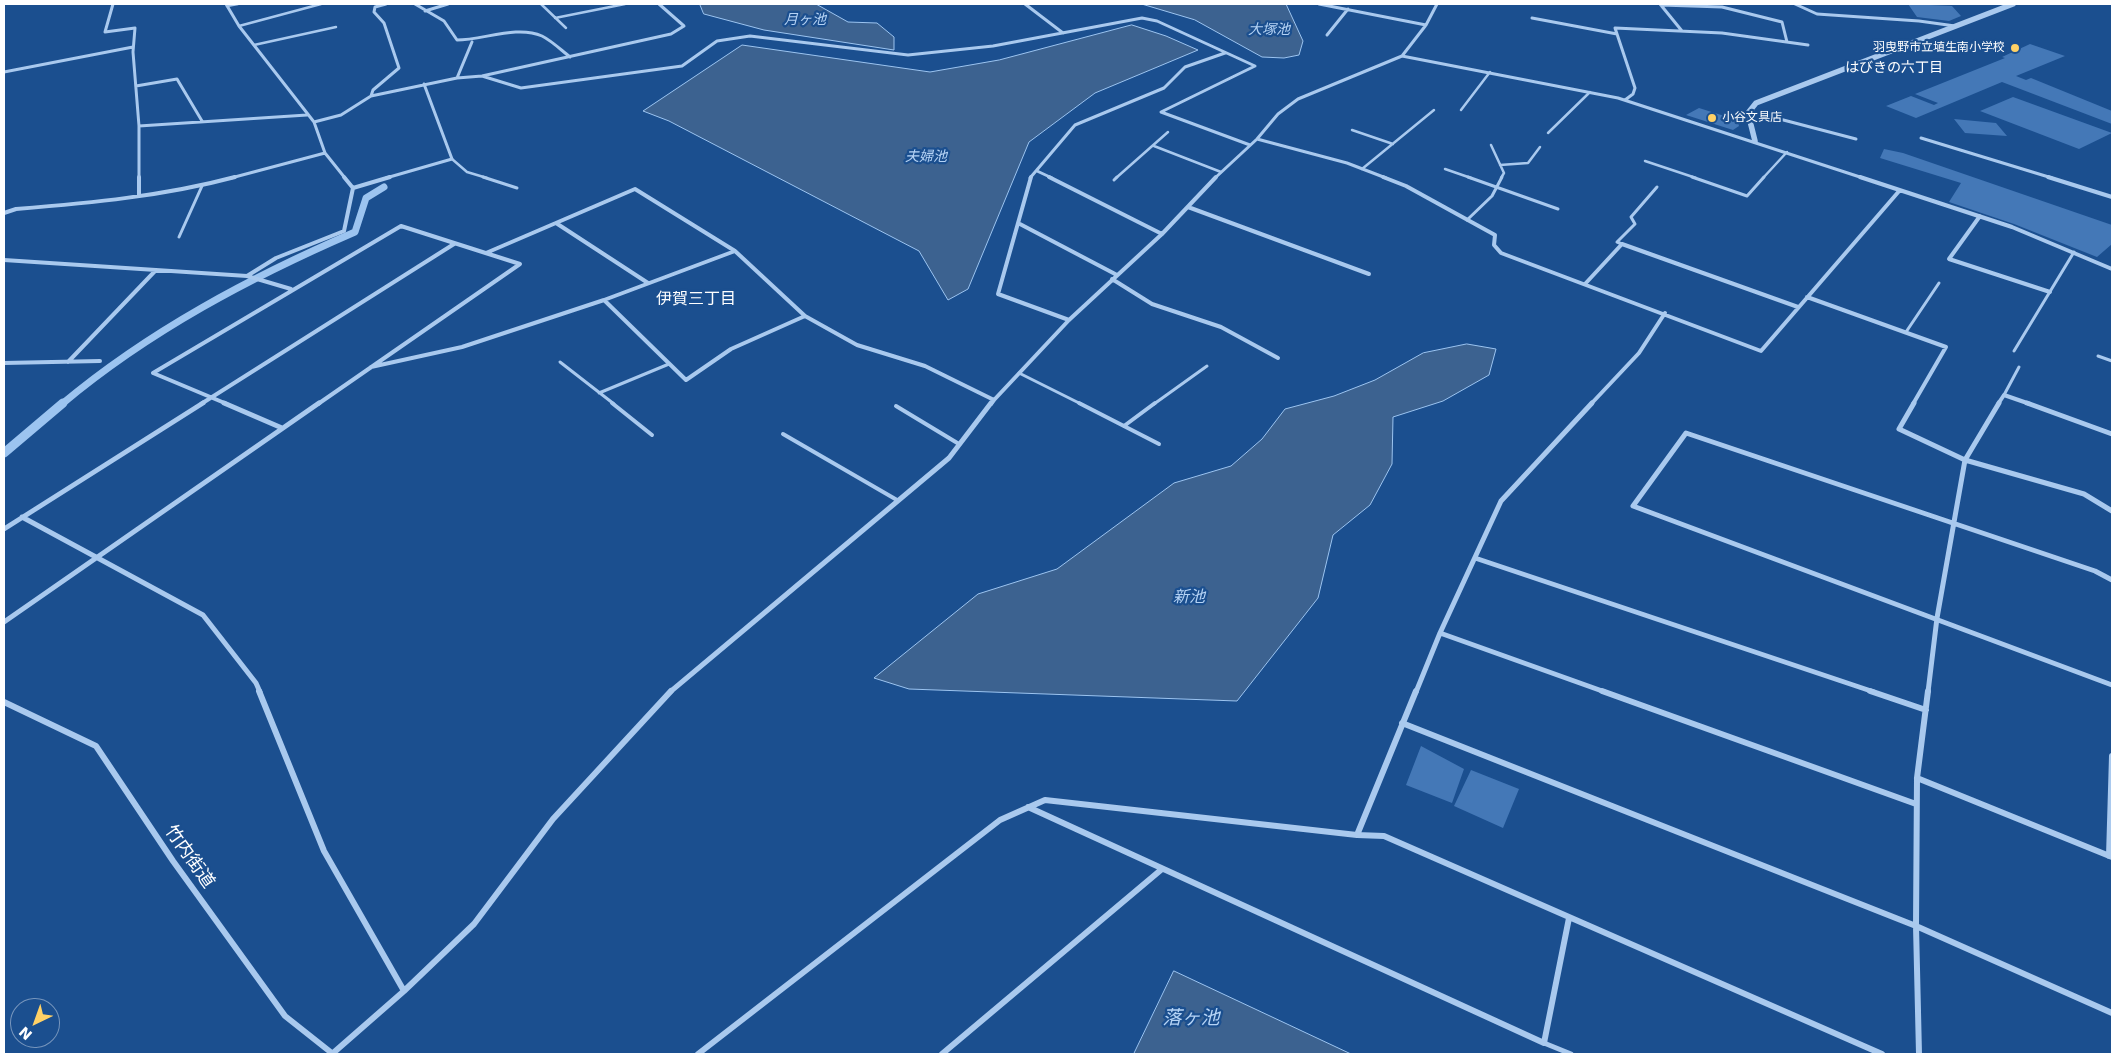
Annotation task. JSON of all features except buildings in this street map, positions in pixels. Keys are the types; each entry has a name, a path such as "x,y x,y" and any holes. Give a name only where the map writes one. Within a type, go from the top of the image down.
{"street":[{"path":"112,4 105,32 135,28 134,46 139,126 139,196"},
{"path":"371,96 373,90 399,68 384,23 374,12 374,7 386,4"},
{"path":"414,4 444,21 457,40 472,42 521,32 541,35 570,57"},
{"path":"425,10 448,4"},
{"path":"314,122 341,115 371,96 457,78 482,76 570,57 671,34 684,26 659,4"},
{"path":"1025,4 1063,33"},
{"path":"1319,4 1426,25"},
{"path":"332,1054 404,991 474,924 553,819 674,688 949,458 994,400 1069,320 1162,234 1257,139 1278,114 1298,98 1402,56 1426,25 1437,4"},
{"path":"1661,4 1682,31"},
{"path":"1661,4 1722,8 1782,22 1787,42"},
{"path":"1795,4 1817,14 1919,21 1955,26"},
{"path":"1754,140 1749,111 1756,102 2013,4"},
{"path":"227,5 239,26 314,122 325,154 353,188"},
{"path":"1327,35 1348,10"},
{"path":"482,76 521,88 682,66 717,42 750,36 908,55 993,46 1142,18 1157,21 1254,66 1161,112 1250,145"},
{"path":"1532,18 1617,34"},
{"path":"1625,100 1633,94 1635,88 1615,28 1722,33 1808,45"},
{"path":"457,78 472,42"},
{"path":"4,72 134,46"},
{"path":"1069,320 998,294 1029,179 1075,126 1164,88 1185,67 1225,53"},
{"path":"1402,56 1625,100 1754,140 1980,216 2111,267"},
{"path":"136,86 178,79 202,122"},
{"path":"353,188 452,159 424,84"},
{"path":"1749,111 1856,139"},
{"path":"139,126 307,114"},
{"path":"1921,138 2112,197"},
{"path":"1257,139 1362,169 1406,186 1495,235 1494,245 1502,253 1761,351 1900,190"},
{"path":"4,213 16,210 98,202 202,186 325,154"},
{"path":"1037,170 1162,234"},
{"path":"247,276 276,258 344,231 353,188"},
{"path":"486,254 635,189 735,251 805,316 857,345 925,366 994,400"},
{"path":"1188,207 1369,274"},
{"path":"1980,216 1949,259 2050,292"},
{"path":"556,223 648,283"},
{"path":"1018,223 1117,275"},
{"path":"4,622 520,264 401,226 291,289 153,373 282,428"},
{"path":"4,529 454,244"},
{"path":"1585,284 1622,244 1798,307"},
{"path":"371,367 462,347 604,300 735,251"},
{"path":"4,260 247,276 291,289"},
{"path":"68,362 156,270"},
{"path":"1112,279 1152,304 1221,327 1278,358"},
{"path":"1807,297 1946,346 1899,429 1965,460 2084,494 2112,511"},
{"path":"604,300 686,380 731,349 805,316"},
{"path":"1357,835 1440,633 1501,501 1639,353 1665,314"},
{"path":"4,363 100,362"},
{"path":"1919,1054 1916,926 1916,804 1918,778 1937,618 1952,522 1965,460 2004,396 2112,434"},
{"path":"2112,580 2095,571 1686,432 1633,506 1937,618 2112,685"},
{"path":"22,517 94,558 203,615 256,683 324,851 404,991"},
{"path":"1476,558 1926,710"},
{"path":"1440,633 1916,804"},
{"name":"竹内街道","path":"4,702 96,746 173,861 285,1016 332,1054"},
{"path":"1402,722 1916,926 2112,1013"},
{"path":"1918,778 2111,856 2112,756"},
{"path":"698,1054 1000,820 1044,800 1357,835 1384,836 1882,1054"},
{"path":"1028,808 1544,1043 1569,918"},
{"path":"942,1054 1162,869"}],"lane":[{"path":"227,5 238,4"},
{"path":"239,26 321,4"},
{"path":"541,4 566,28"},
{"path":"555,18 625,4"},
{"path":"254,46 336,27"},
{"path":"1461,110 1490,72"},
{"path":"1548,133 1590,92"},
{"path":"1362,169 1434,110"},
{"path":"1352,130 1393,144"},
{"path":"1114,180 1168,132"},
{"path":"1154,146 1222,172"},
{"path":"1467,220 1498,188 1504,173 1491,146"},
{"path":"1500,165 1528,163 1540,147"},
{"path":"1645,161 1747,196 1787,152"},
{"path":"452,159 467,172 517,188"},
{"path":"1445,169 1558,209"},
{"path":"179,237 202,186"},
{"path":"1622,244 1617,242 1635,224 1630,216 1657,188"},
{"path":"2014,351 2074,252"},
{"path":"1906,332 1939,283"},
{"path":"2098,356 2112,361"},
{"path":"560,362 652,435"},
{"path":"599,393 669,364"},
{"path":"1124,426 1208,366"},
{"path":"2004,396 2019,367"},
{"path":"1019,373 1159,444"},
{"path":"896,406 959,444"},
{"path":"783,434 897,500"},
{"path":"1544,1043 1571,1054"}],"water":[{"name":"月ヶ池","path":"700,4 816,4 848,22 877,23 894,37 894,50 764,30 704,14"},
{"name":"大塚池","path":"1142,4 1286,4 1303,41 1299,55 1284,58 1262,57 1195,20"},
{"name":"夫婦池","path":"1132,25 1166,36 1198,50 1095,93 1029,142 968,289 948,300 919,251 669,121 643,111 742,45 930,72 999,60"},
{"name":"新池","path":"1467,344 1496,349 1489,375 1443,401 1393,417 1392,464 1370,505 1333,535 1318,598 1237,701 909,689 874,678 978,594 1057,569 1174,483 1231,466 1262,439 1285,409 1334,396 1375,380 1423,353"},
{"name":"落ヶ池","path":"1174,971 1351,1054 1134,1054"}],"waterway":[{"path":"62,404 95,377 166,329 240,287 355,232 366,198 384,187"},
{"path":"4,453 63,403"}],"place":[{"name":"羽曳野市立埴生南小学校","path":"2015,48"},
{"name":"小谷文具店","path":"1712,118"}],"district":[{"name":"はびきの六丁目","path":"1894,68"},
{"name":"伊賀三丁目","path":"696,300"}]}
